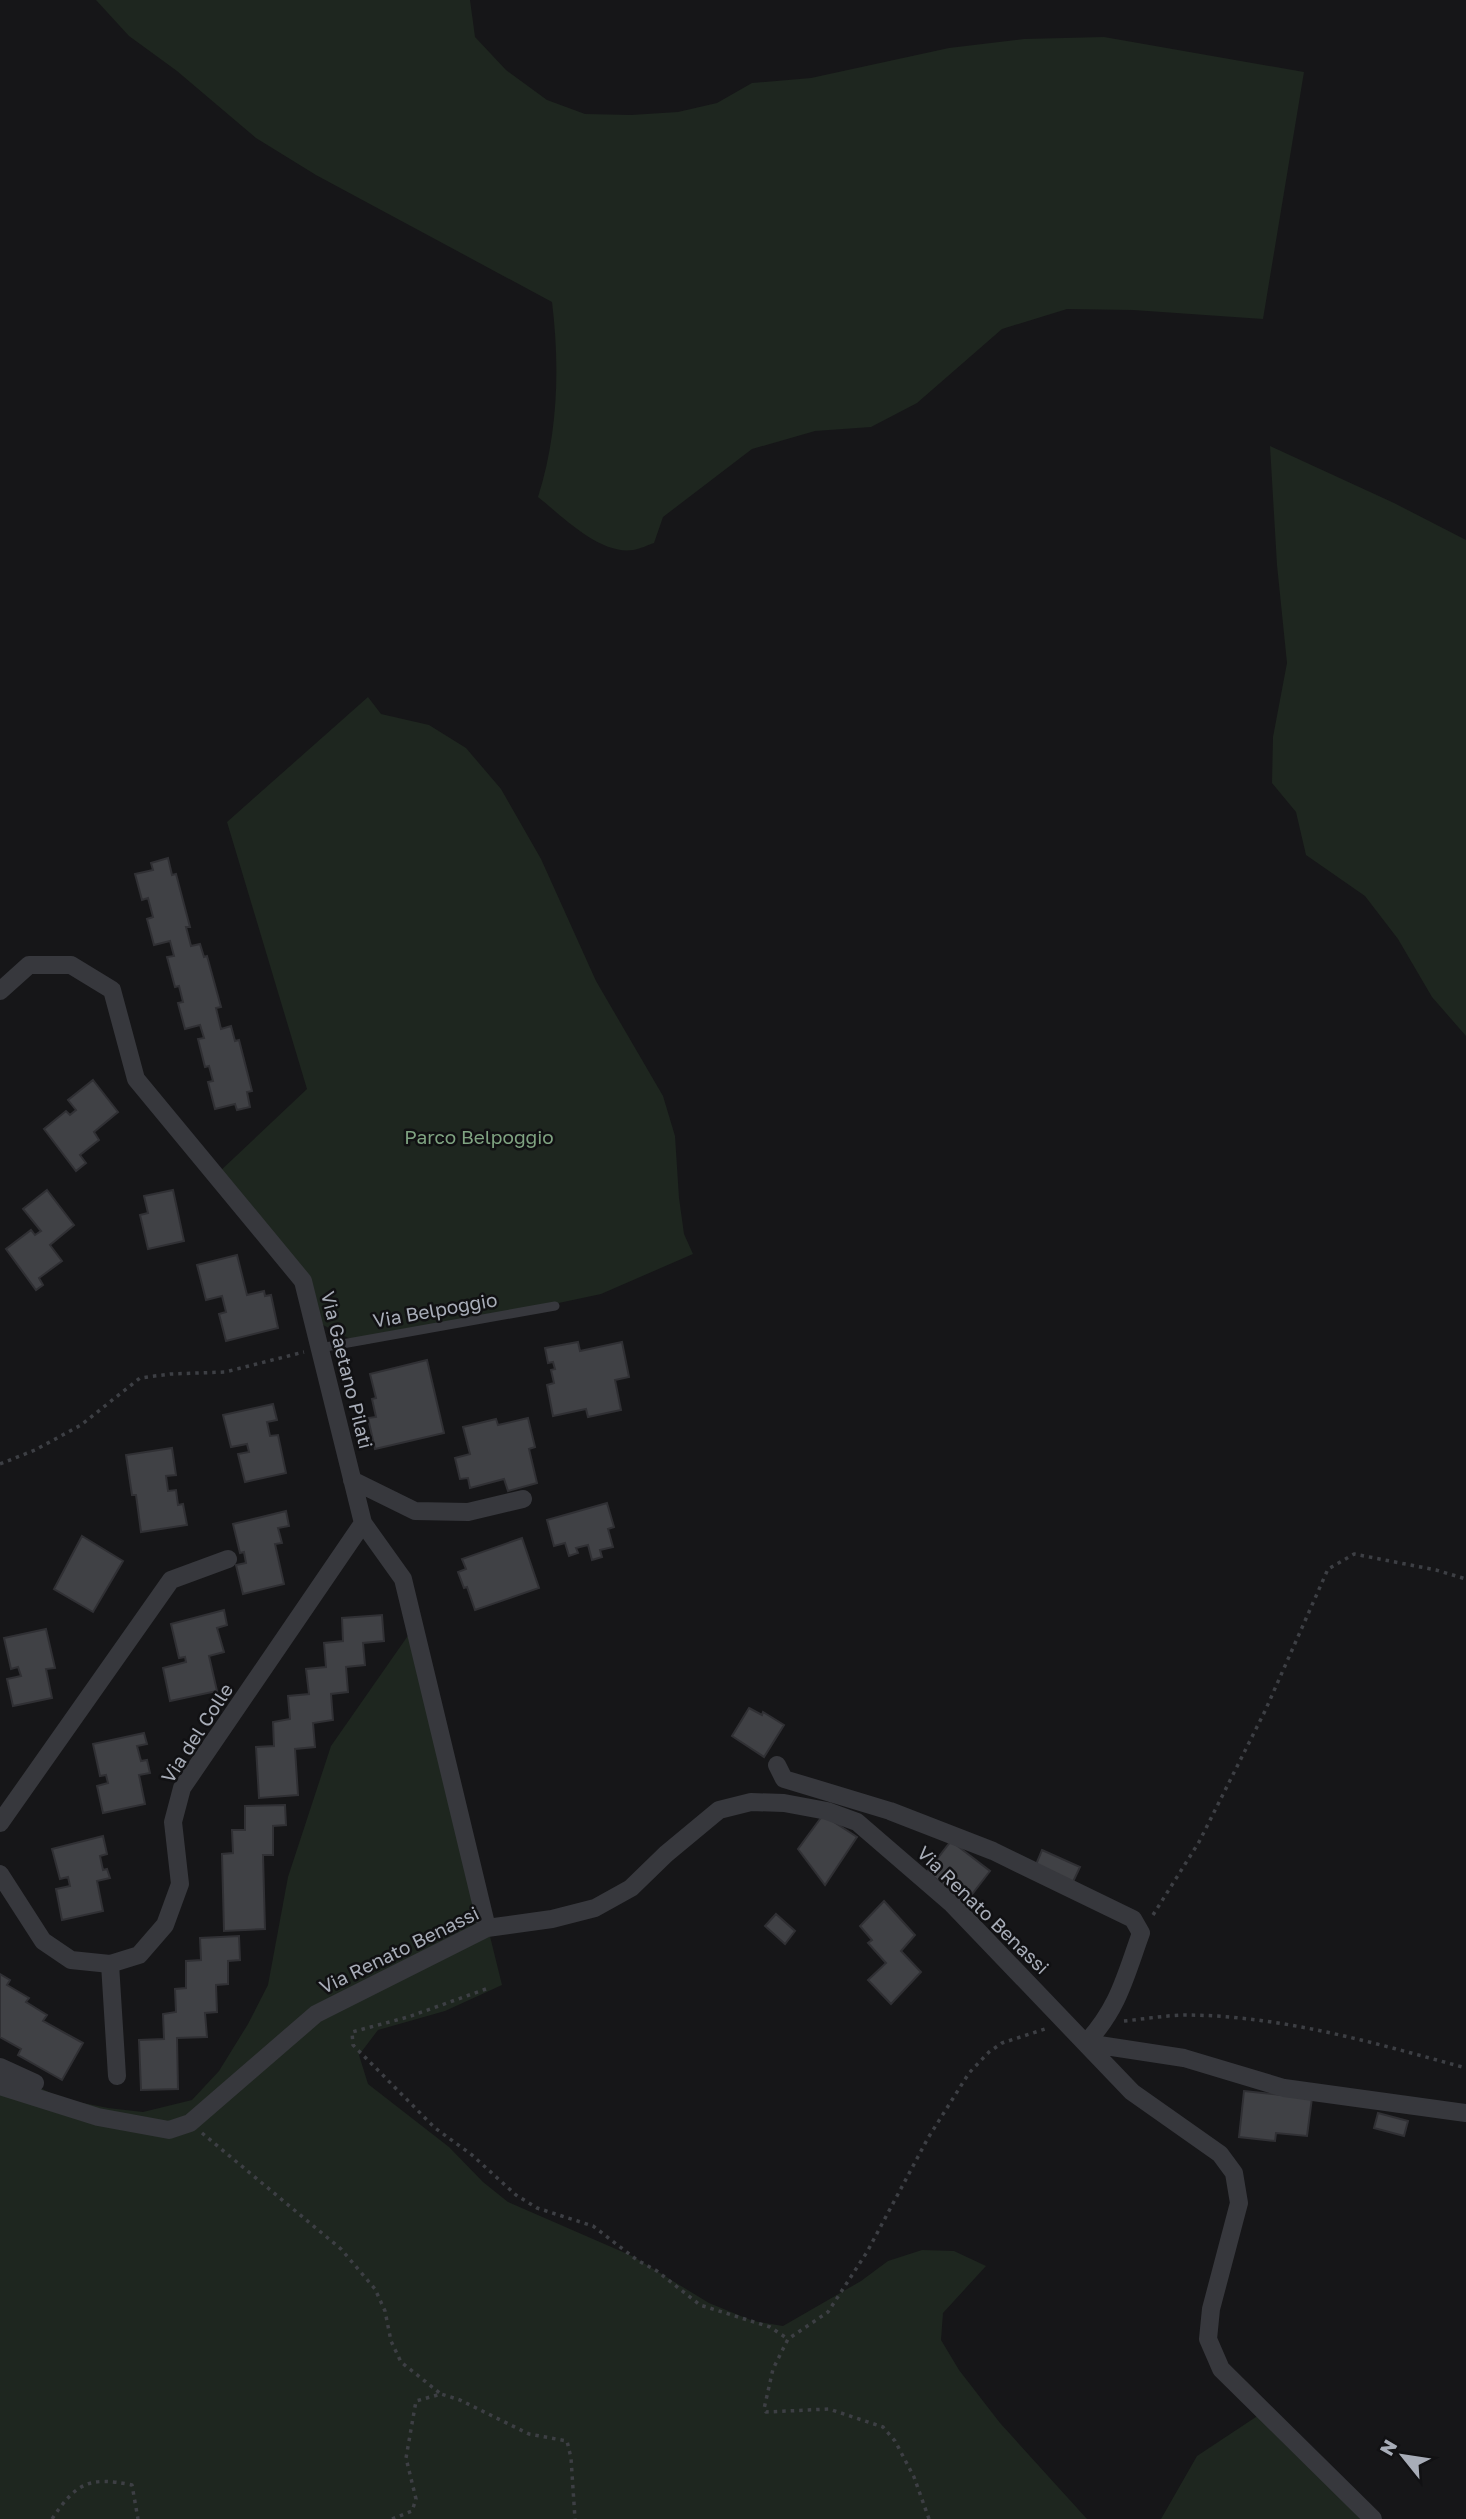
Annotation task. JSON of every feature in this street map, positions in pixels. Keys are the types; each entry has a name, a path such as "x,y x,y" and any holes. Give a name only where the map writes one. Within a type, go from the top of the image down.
{"street":[{"name":"Via Gaetano Pilati","path":"0,991 29,965 71,965 112,990 136,1079 303,1281 363,1523 403,1579 487,1928"},
{"path":"352,1480 415,1511 468,1513 523,1499"},
{"name":"Via del Colle","path":"0,1874 43,1941 71,1960 110,1964 139,1955 165,1925 180,1884 173,1822 182,1788 363,1523"},
{"path":"0,1824 171,1580 228,1559"},
{"path":"777,1765 784,1779 890,1811 993,1851 1133,1919 1141,1933 1117,2001 1104,2023 1086,2043"},
{"name":"Via Renato Benassi","path":"190,2123 316,2014 487,1928 552,1919 595,1908 631,1888 666,1854 719,1810 751,1802 784,1803 827,1811 857,1822 952,1904 1132,2091 1220,2154 1234,2173 1239,2203 1211,2309 1208,2339 1221,2369 1373,2519"},
{"path":"110,1964 117,2076"},
{"path":"1086,2043 1184,2058 1284,2088 1466,2113"},
{"path":"0,2067 35,2083"},
{"path":"0,2086 98,2117 169,2130 190,2123"}],"lane":[{"name":"Via Belpoggio","path":"320,1348 555,1306"}],"path":[{"path":"0,1464 35,1450 80,1425 139,1378 225,1372 320,1348"},
{"path":"1141,1933 1205,1830 1265,1711 1328,1569 1354,1554 1436,1570 1466,1579"},
{"path":"486,1989 408,2017 352,2032 353,2045 435,2128 472,2155 516,2195 537,2208 593,2226 636,2260 657,2271 699,2305 770,2326 788,2339"},
{"path":"1104,2023 1187,2015 1258,2020 1348,2036 1466,2068"},
{"path":"929,2519 914,2477 895,2441 883,2427 829,2409 766,2412 765,2403 773,2369 788,2339 828,2312 867,2252 928,2138 969,2073 1002,2043 1067,2022"},
{"path":"190,2123 341,2249 375,2289 385,2311 391,2341 401,2362 441,2394 460,2400 529,2434 567,2441 571,2458 575,2519"},
{"path":"392,2519 412,2511 416,2499 406,2458 416,2401 441,2394"},
{"path":"52,2519 67,2496 80,2487 106,2480 132,2485 138,2519"}],"green space":[{"path":"96,0 470,0 475,37 506,70 547,100 585,114 678,112 717,103 752,83 811,78 949,48 1024,39 1104,37 1304,72 1263,319 1133,310 1067,309 1002,329 917,403 871,427 815,431 752,449 663,517 654,543 636,549 620,550 582,532 538,497 550,449 556,400 552,302 316,175 256,138 177,71 129,36"},
{"path":"1270,446 1394,503 1466,540 1466,1036 1432,997 1398,939 1365,896 1306,855 1296,812 1272,783 1273,737 1287,663 1277,565"},
{"name":"Parco Belpoggio","path":"368,697 381,714 429,725 466,748 501,789 541,859 596,981 663,1096 675,1136 684,1234 693,1254 601,1294 362,1345 323,1325 297,1277 218,1173 307,1089 227,822"},
{"path":"414,1627 502,1985 445,2011 378,2030 359,2055 368,2084 449,2147 483,2182 508,2202 632,2256 709,2303 753,2321 783,2326 861,2281 888,2261 922,2250 954,2251 986,2266 943,2313 941,2340 959,2370 1000,2423 1087,2519 0,2519 0,2076 28,2082 63,2099 143,2112 192,2100 219,2071 268,1985 288,1877 331,1746"},
{"path":"1265,2411 1370,2519 1161,2519 1197,2456"}],"building":[{"path":"168,858 172,875 176,874 190,927 186,927 191,946 200,944 204,957 207,956 221,1007 216,1008 221,1029 231,1026 235,1041 239,1040 252,1091 247,1092 250,1107 237,1110 235,1104 215,1109 208,1082 213,1081 209,1066 205,1067 198,1039 204,1038 200,1025 185,1029 178,1003 183,1002 179,986 175,987 167,957 174,956 170,941 154,945 147,919 153,917 148,898 142,900 135,874 153,870 151,863"},
{"path":"93,1080 118,1112 94,1132 99,1140 80,1155 86,1163 76,1171 44,1129 66,1111 70,1115 76,1110 68,1100"},
{"path":"47,1190 74,1225 50,1245 62,1261 39,1278 43,1285 36,1290 6,1249 31,1230 35,1235 41,1231 23,1209"},
{"path":"173,1190 184,1241 148,1249 140,1215 148,1213 144,1196"},
{"path":"237,1255 247,1295 264,1291 265,1296 271,1295 278,1328 226,1341 219,1314 226,1312 222,1296 206,1300 197,1265"},
{"path":"578,1342 580,1351 622,1342 629,1377 615,1380 621,1410 588,1417 586,1409 553,1416 547,1385 554,1383 551,1370 555,1369 553,1362 548,1363 545,1348"},
{"path":"427,1360 444,1433 375,1449 368,1418 376,1417 372,1399 376,1398 370,1374"},
{"path":"273,1404 277,1420 267,1422 270,1436 278,1435 286,1473 245,1482 238,1454 249,1452 247,1444 231,1447 223,1415"},
{"path":"528,1418 535,1447 529,1449 537,1483 508,1491 504,1479 470,1488 468,1478 460,1479 455,1458 470,1454 463,1427 496,1419 498,1425"},
{"path":"172,1448 176,1475 166,1476 168,1491 176,1490 178,1505 183,1504 187,1525 141,1532 136,1495 132,1495 126,1455"},
{"path":"607,1503 614,1527 608,1529 613,1547 600,1550 602,1557 592,1560 588,1545 576,1548 578,1553 569,1556 565,1543 554,1546 547,1520"},
{"path":"286,1511 289,1526 278,1528 282,1543 275,1544 284,1584 243,1594 236,1565 246,1563 244,1552 240,1553 233,1524"},
{"path":"82,1536 123,1561 93,1612 54,1589"},
{"path":"522,1538 539,1588 475,1610 458,1572 466,1569 462,1559"},
{"path":"224,1610 227,1625 217,1628 224,1652 209,1656 217,1691 170,1701 163,1668 186,1662 185,1657 179,1658 171,1624"},
{"path":"382,1615 384,1641 363,1643 365,1665 346,1667 348,1692 331,1694 333,1720 313,1723 315,1747 295,1749 298,1795 259,1798 256,1747 274,1746 273,1722 290,1719 288,1696 309,1694 306,1669 326,1667 324,1643 343,1641 342,1618"},
{"path":"46,1629 55,1668 46,1669 52,1698 13,1706 7,1679 21,1676 18,1667 11,1669 4,1638"},
{"path":"749,1708 762,1715 763,1712 784,1725 764,1757 732,1736"},
{"path":"144,1733 147,1744 137,1746 141,1761 147,1760 150,1773 139,1775 145,1804 103,1813 97,1786 108,1783 106,1775 100,1776 93,1744"},
{"path":"285,1805 286,1825 273,1826 273,1855 263,1855 265,1929 224,1931 222,1854 233,1853 232,1830 245,1830 245,1806"},
{"path":"823,1815 857,1837 825,1885 798,1849"},
{"path":"103,1836 107,1854 100,1856 103,1870 107,1869 110,1878 97,1881 103,1911 62,1920 56,1889 70,1886 68,1877 60,1879 52,1849"},
{"path":"951,1841 990,1871 966,1902 927,1872"},
{"path":"1042,1850 1080,1867 1072,1884 1035,1867"},
{"path":"884,1901 915,1935 901,1951 921,1972 891,2004 868,1980 886,1963 868,1943 872,1940 860,1926"},
{"path":"776,1914 795,1931 785,1944 765,1926"},
{"path":"239,1936 240,1960 228,1961 228,1984 216,1985 217,2012 205,2013 207,2037 177,2038 178,2089 141,2090 139,2040 164,2039 163,2014 176,2012 175,1989 186,1988 186,1961 201,1960 200,1938"},
{"path":"0,1974 10,1980 7,1985 29,1998 26,2002 47,2015 43,2021 83,2043 62,2080 18,2055 21,2049 0,2037"},
{"path":"1244,2091 1312,2098 1307,2136 1276,2133 1275,2141 1239,2137"},
{"path":"1378,2113 1408,2121 1404,2136 1374,2128"}]}
